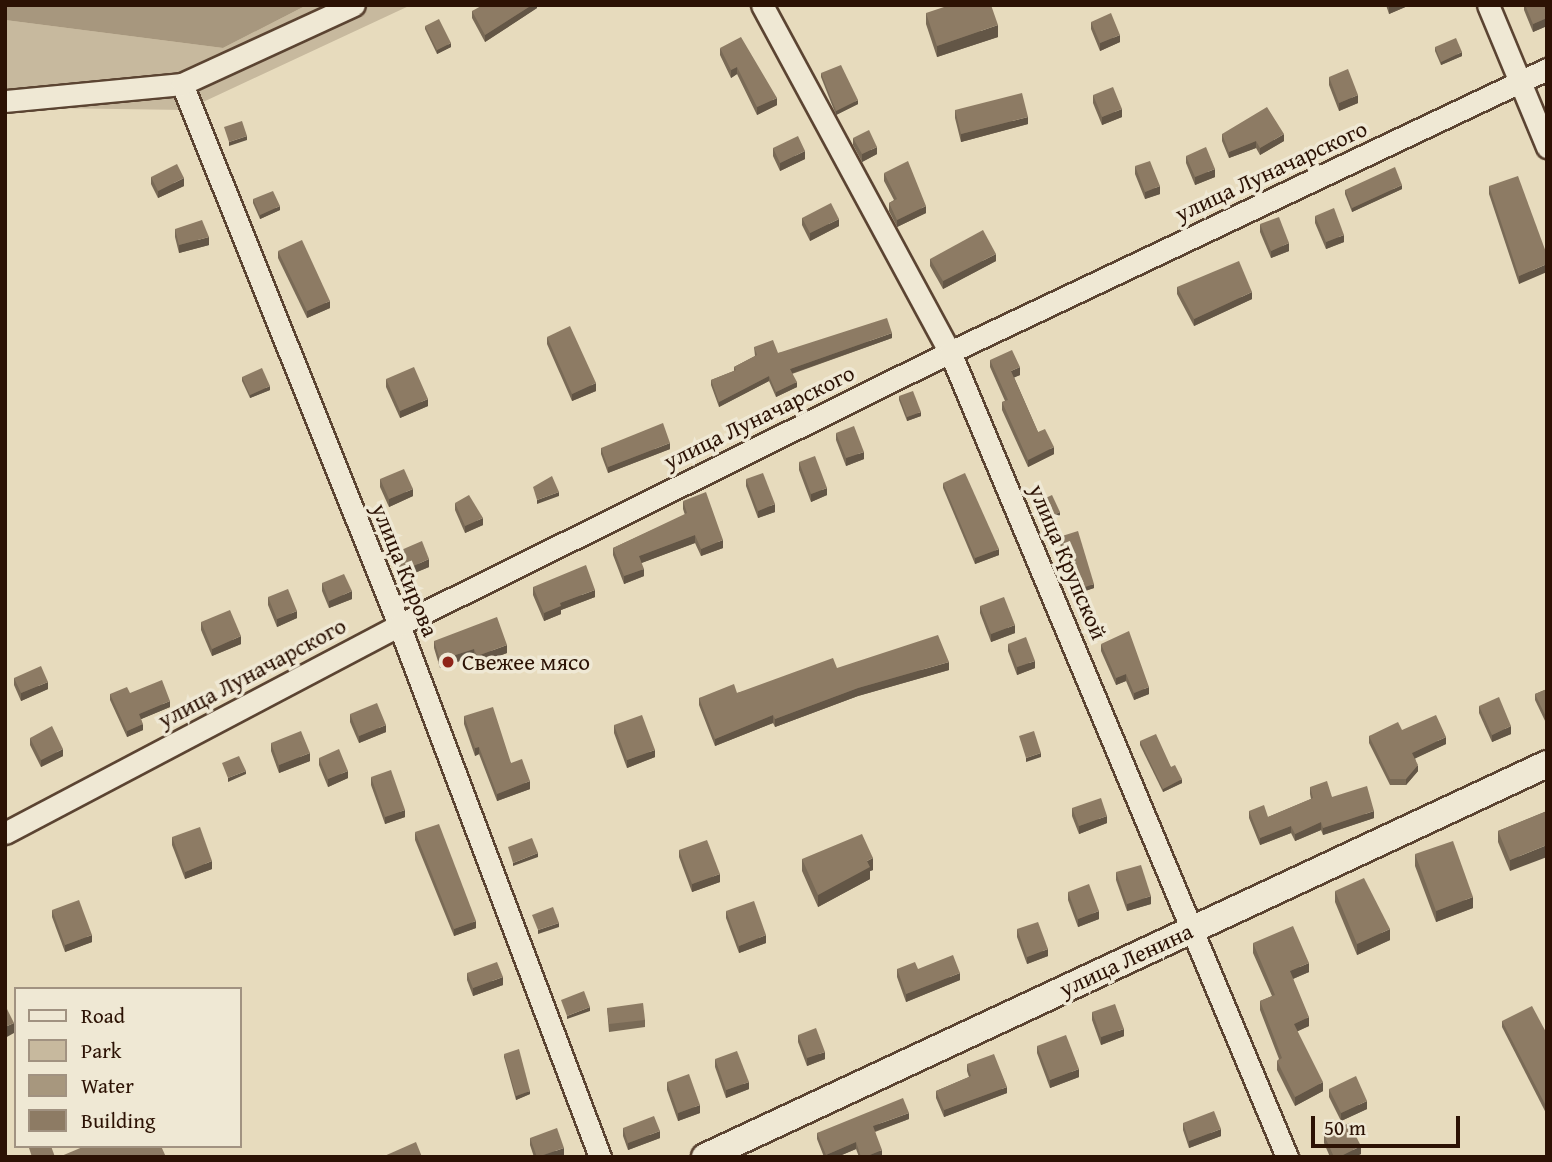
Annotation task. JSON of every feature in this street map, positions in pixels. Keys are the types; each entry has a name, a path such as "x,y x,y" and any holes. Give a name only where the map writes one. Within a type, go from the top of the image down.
{"street":[{"path":"5,101 182,84 354,5"},
{"name":"улица Крупской","path":"762,5 950,352 1195,928 1287,1157"},
{"path":"1488,5 1547,147"},
{"name":"улица Луначарского","path":"5,833 399,625 950,352 1547,69"},
{"name":"улица Кирова","path":"182,84 399,625 600,1157"},
{"name":"улица Ленина","path":"705,1157 1547,764"}],"green space":[{"path":"307,5 411,5 186,110 46,108 5,94 5,20 223,48"}],"water":[{"path":"5,5 307,5 223,48 5,20"}],"building":[{"path":"483,5 532,5 485,35 472,11"},
{"path":"950,5 991,5 998,25 937,46 926,13"},
{"path":"1525,5 1547,5 1547,18 1533,24"},
{"path":"1111,13 1120,35 1100,43 1091,22"},
{"path":"439,19 451,43 437,50 425,26"},
{"path":"741,37 777,98 757,107 737,67 731,70 720,48"},
{"path":"1456,38 1462,52 1441,62 1435,47"},
{"path":"841,65 858,100 836,111 821,73"},
{"path":"1348,69 1358,95 1339,103 1329,77"},
{"path":"1113,87 1122,109 1102,117 1093,95"},
{"path":"1022,93 1028,117 961,134 955,110"},
{"path":"1267,107 1284,134 1260,148 1256,141 1229,152 1222,134"},
{"path":"242,121 247,136 229,142 224,127"},
{"path":"869,130 877,147 862,154 853,138"},
{"path":"798,136 805,151 780,163 773,148"},
{"path":"1206,147 1215,169 1195,177 1186,156"},
{"path":"908,161 926,206 897,220 889,203 897,199 884,173"},
{"path":"1150,161 1160,186 1145,192 1135,166"},
{"path":"177,164 184,178 158,191 151,177"},
{"path":"1395,167 1402,185 1352,208 1345,190"},
{"path":"1518,176 1547,255 1547,264 1519,276 1489,186"},
{"path":"273,191 280,206 260,215 253,199"},
{"path":"831,203 839,219 810,233 802,218"},
{"path":"1334,208 1344,235 1326,242 1315,216"},
{"path":"1279,217 1289,243 1271,251 1260,224"},
{"path":"202,220 209,237 179,245 175,229"},
{"path":"983,230 996,254 943,281 930,259"},
{"path":"302,240 330,301 307,311 278,251"},
{"path":"1239,261 1252,292 1194,319 1177,287"},
{"path":"887,318 892,333 790,369 797,382 776,392 769,376 719,402 711,380 736,370 734,367 757,355 754,347 773,340 778,353"},
{"path":"570,326 596,383 572,394 547,337"},
{"path":"1012,350 1020,367 1011,371 1038,432 1045,429 1054,447 1028,460 1002,402 1008,400 990,360"},
{"path":"414,367 428,399 400,411 386,379"},
{"path":"262,368 270,386 250,395 242,377"},
{"path":"913,391 921,412 907,417 899,396"},
{"path":"663,423 670,443 608,467 601,448"},
{"path":"854,426 864,452 846,458 836,433"},
{"path":"815,456 827,488 811,494 799,462"},
{"path":"404,469 413,489 389,499 380,479"},
{"path":"763,473 775,504 758,511 746,479"},
{"path":"965,473 999,549 975,558 943,483"},
{"path":"552,476 559,492 537,500 533,487"},
{"path":"706,492 723,540 701,549 695,535 639,556 644,569 624,576 613,548 687,513 683,501"},
{"path":"469,495 483,518 465,526 455,503"},
{"path":"1052,495 1060,512 1041,521 1033,504"},
{"path":"1078,531 1094,584 1076,590 1059,537"},
{"path":"422,541 429,559 400,572 392,554"},
{"path":"586,565 595,590 560,603 561,606 544,613 533,587"},
{"path":"344,574 352,591 329,601 322,583"},
{"path":"288,589 297,611 277,619 268,597"},
{"path":"1004,597 1015,625 991,634 980,606"},
{"path":"230,610 241,636 212,649 201,622"},
{"path":"497,617 507,645 477,656 474,649 440,660 434,641"},
{"path":"1129,631 1149,687 1134,693 1126,674 1116,678 1101,644"},
{"path":"938,635 949,662 858,688 775,719 773,715 715,739 699,698 734,684 737,693 833,658 837,668"},
{"path":"1026,637 1035,661 1017,667 1008,644"},
{"path":"41,666 48,682 21,693 14,678"},
{"path":"162,680 170,701 139,714 143,724 127,731 110,694 127,687 130,693"},
{"path":"1547,689 1547,719 1535,694"},
{"path":"1499,697 1511,726 1492,735 1479,706"},
{"path":"377,703 386,725 359,736 350,714"},
{"path":"493,707 511,763 522,759 530,781 497,794 479,747 475,748 464,716"},
{"path":"642,715 655,750 627,760 614,725"},
{"path":"1436,715 1446,737 1412,753 1418,765 1406,779 1390,779 1369,736 1398,722 1402,730"},
{"path":"52,726 63,749 41,760 30,738"},
{"path":"301,731 310,753 279,765 271,743"},
{"path":"1034,731 1041,753 1026,758 1019,736"},
{"path":"1156,734 1171,767 1175,765 1182,779 1163,789 1140,741"},
{"path":"339,749 348,771 328,779 319,758"},
{"path":"239,756 246,771 228,778 222,763"},
{"path":"391,770 405,810 385,817 371,777"},
{"path":"1327,781 1332,797 1367,786 1374,811 1323,828 1321,822 1295,834 1291,826 1260,838 1249,811 1264,805 1268,817 1313,798 1310,787"},
{"path":"1101,798 1107,816 1079,826 1072,808"},
{"path":"1547,811 1547,845 1510,860 1498,831"},
{"path":"439,824 476,921 454,929 415,832"},
{"path":"200,827 212,861 185,872 172,837"},
{"path":"862,834 873,858 867,861 870,867 818,895 802,859"},
{"path":"532,838 538,853 513,863 508,847"},
{"path":"707,840 720,874 692,884 679,850"},
{"path":"1453,841 1473,897 1436,911 1415,854"},
{"path":"1141,865 1151,896 1127,904 1116,872"},
{"path":"1364,878 1390,929 1357,944 1335,891"},
{"path":"1089,884 1099,911 1078,919 1068,892"},
{"path":"79,900 92,935 65,945 52,910"},
{"path":"754,901 766,935 739,946 726,911"},
{"path":"553,907 559,923 538,930 532,915"},
{"path":"1038,922 1048,949 1027,957 1017,929"},
{"path":"1293,926 1309,963 1290,971 1309,1017 1294,1024 1323,1082 1295,1097 1277,1061 1282,1058 1260,1001 1275,995 1253,943"},
{"path":"953,955 960,973 906,994 897,969 915,962 918,969"},
{"path":"497,962 503,977 473,988 467,973"},
{"path":"584,991 590,1007 567,1016 561,1000"},
{"path":"643,1003 645,1020 609,1024 607,1008"},
{"path":"1115,1004 1124,1029 1101,1037 1092,1012"},
{"path":"5,1005 14,1023 5,1027"},
{"path":"1532,1006 1547,1034 1547,1108 1502,1021"},
{"path":"816,1028 825,1052 807,1058 798,1035"},
{"path":"1066,1035 1079,1069 1050,1080 1037,1046"},
{"path":"519,1049 530,1091 516,1096 504,1054"},
{"path":"737,1051 749,1082 726,1090 715,1059"},
{"path":"994,1054 1007,1087 944,1110 936,1091 971,1076 967,1064"},
{"path":"689,1074 700,1105 678,1113 667,1082"},
{"path":"1356,1076 1367,1101 1341,1113 1329,1089"},
{"path":"903,1098 909,1113 873,1126 882,1150 861,1157 856,1142 826,1155 817,1133"},
{"path":"1214,1111 1221,1129 1189,1141 1183,1123"},
{"path":"654,1116 660,1131 628,1143 623,1128"},
{"path":"1349,1123 1361,1146 1334,1157 1324,1135"},
{"path":"557,1128 564,1148 537,1157 530,1138"},
{"path":"416,1142 422,1157 382,1157"},
{"path":"29,1148 52,1148 55,1157 32,1157"},
{"path":"80,1148 162,1148 166,1157 59,1157"}],"place":[{"name":"Свежее мясо","path":"448,662"}]}
